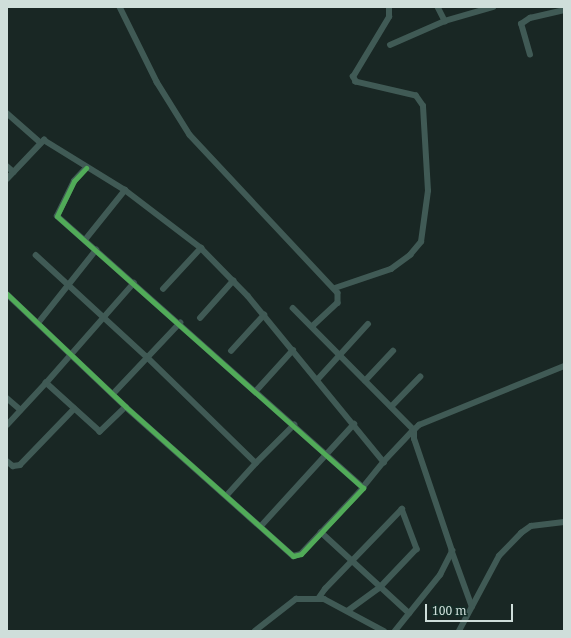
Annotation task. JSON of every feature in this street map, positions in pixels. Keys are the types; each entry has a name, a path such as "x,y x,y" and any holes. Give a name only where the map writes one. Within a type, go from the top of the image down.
{"street":[{"path":"120,7 157,82 190,135 335,288 340,298 338,303 312,327"},
{"path":"335,288 391,269 410,255 421,242 428,191 424,106 416,96 356,82 352,77 389,17 389,7"},
{"path":"438,7 444,21"},
{"path":"390,45 444,21 485,8 493,7"},
{"path":"530,55 521,24 530,18 555,9 564,10"},
{"path":"7,113 41,143"},
{"path":"7,179 44,140 86,168 125,190 201,248 233,281 294,350 384,462"},
{"path":"7,166 14,172"},
{"path":"86,168 74,181 57,216 180,323 364,488"},
{"path":"84,240 125,190"},
{"path":"163,289 201,248"},
{"path":"39,322 96,250"},
{"path":"36,255 146,356 256,463"},
{"path":"200,318 233,281"},
{"path":"7,425 105,319 134,283"},
{"path":"7,294 39,322 71,356 126,407 227,495 293,556 297,556 364,488 384,462 419,425 564,366"},
{"path":"293,308 414,430 414,439 472,606"},
{"path":"232,351 264,315"},
{"path":"113,394 146,356 180,323"},
{"path":"318,379 368,324"},
{"path":"256,391 294,350"},
{"path":"365,381 393,351"},
{"path":"391,407 420,377"},
{"path":"46,383 100,432 126,407"},
{"path":"7,398 21,410"},
{"path":"7,461 13,466 20,465 74,409"},
{"path":"261,526 354,424"},
{"path":"227,495 294,425"},
{"path":"318,599 402,509 417,550 380,588 348,611"},
{"path":"459,631 499,556 521,533 538,524 564,522"},
{"path":"321,532 380,588 409,613"},
{"path":"395,631 440,575 452,551"},
{"path":"255,631 296,599 324,599 384,631"}],"cycle path":[{"path":"7,294 126,407 293,556 301,554 363,488 57,216 74,181 86,168"}]}
